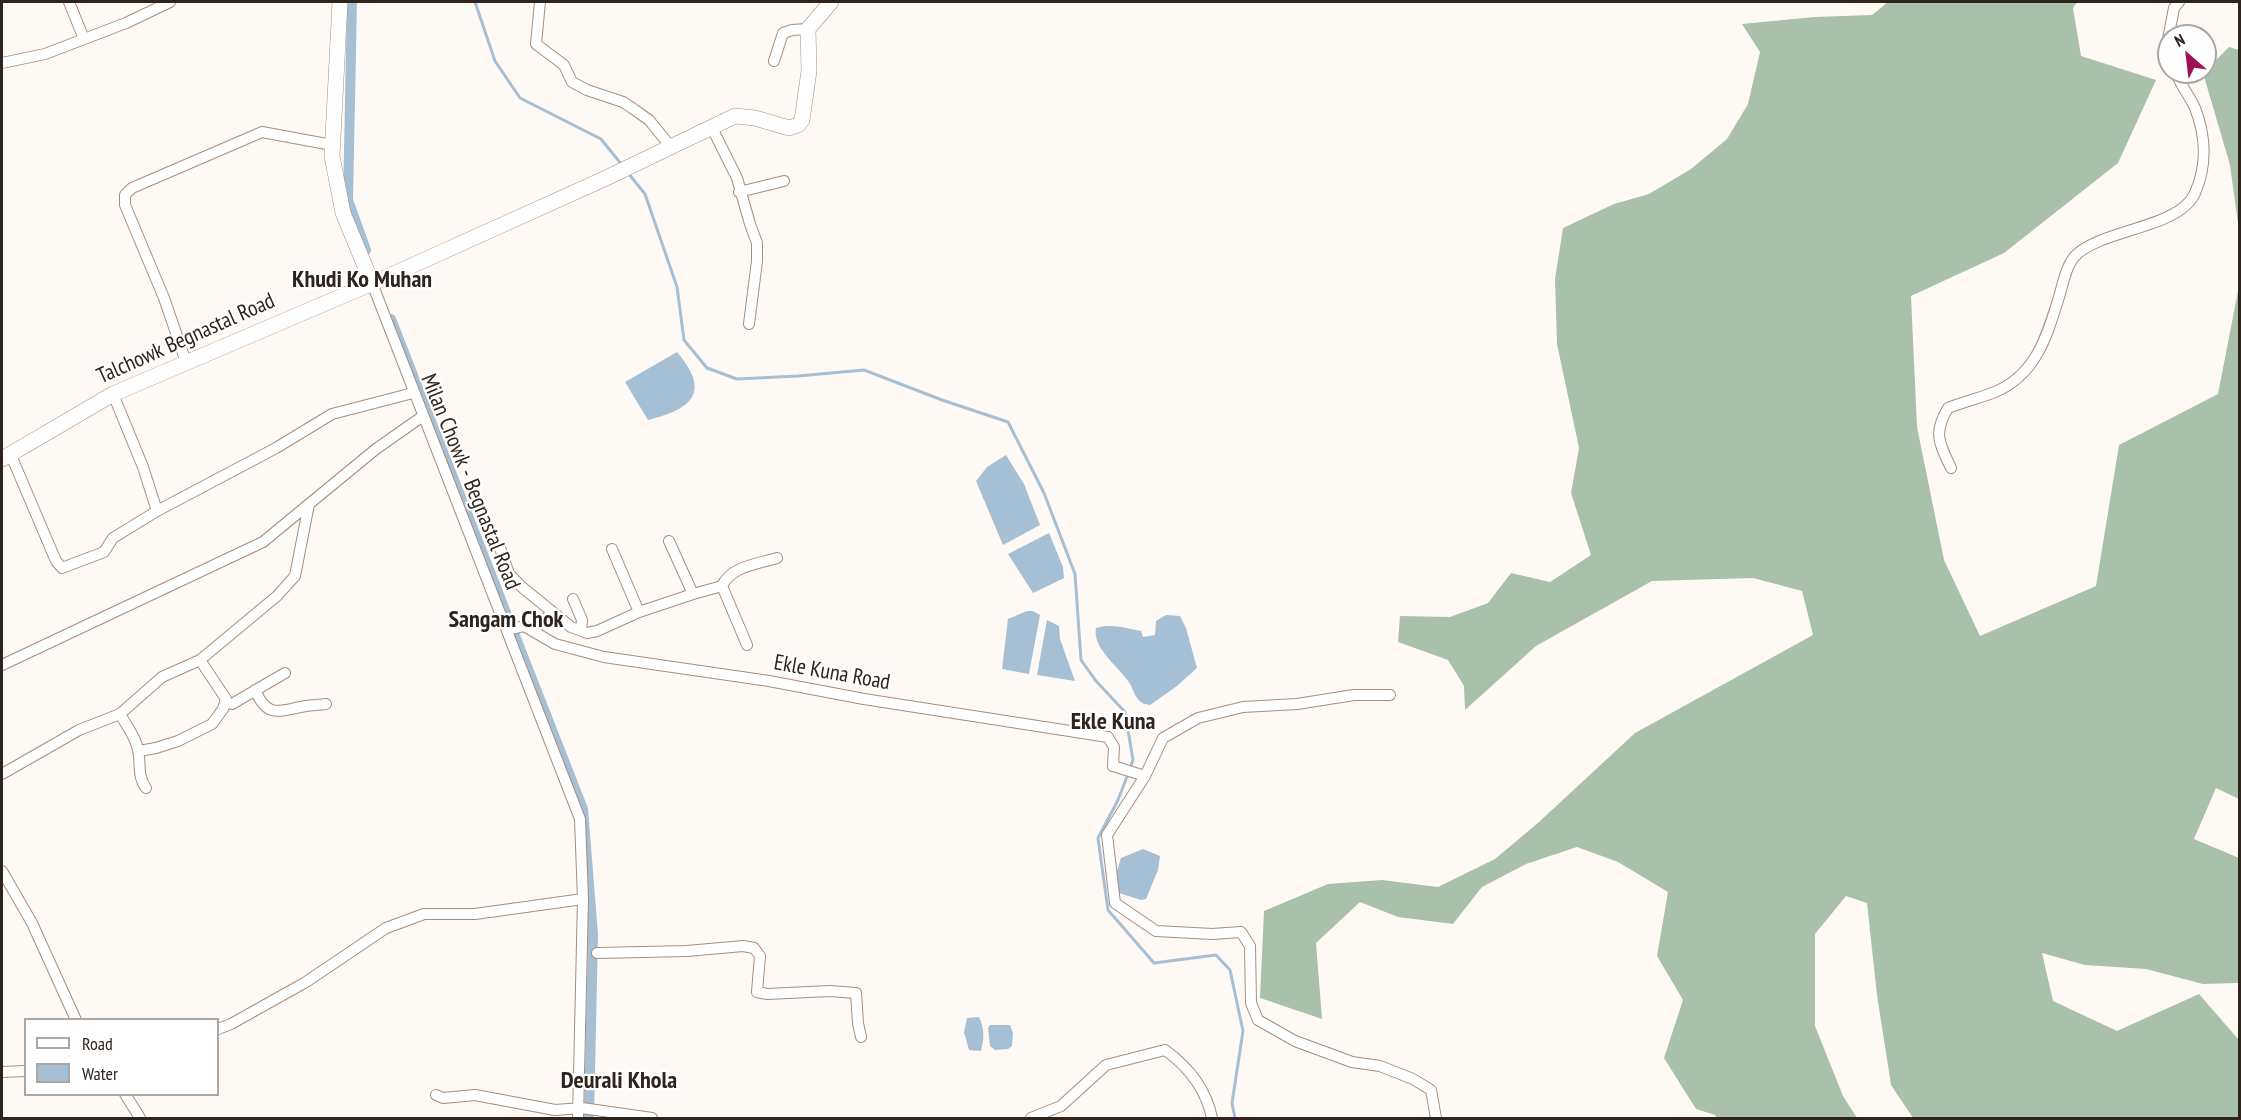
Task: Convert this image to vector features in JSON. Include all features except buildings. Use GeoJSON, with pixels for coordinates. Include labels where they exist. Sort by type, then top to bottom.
{"type":"FeatureCollection","features":[{"type":"Feature","properties":{"kind":"main road"},"geometry":{"type":"LineString","coordinates":[[340,2],[332,156],[344,213],[372,283]]}},
{"type":"Feature","properties":{"kind":"main road"},"geometry":{"type":"LineString","coordinates":[[808,29],[831,2]]}},
{"type":"Feature","properties":{"kind":"main road","name":"Talchowk Begnastal Road"},"geometry":{"type":"LineString","coordinates":[[6,456],[113,394],[372,283],[604,179],[735,116],[755,118],[789,128],[798,125],[802,120],[809,71],[808,29]]}},
{"type":"Feature","properties":{"kind":"street"},"geometry":{"type":"LineString","coordinates":[[69,2],[84,39]]}},
{"type":"Feature","properties":{"kind":"street"},"geometry":{"type":"LineString","coordinates":[[2,63],[45,54],[170,2]]}},
{"type":"Feature","properties":{"kind":"street"},"geometry":{"type":"LineString","coordinates":[[540,2],[536,44],[564,65],[572,82],[587,90],[622,102],[635,110],[649,120],[671,147]]}},
{"type":"Feature","properties":{"kind":"street"},"geometry":{"type":"LineString","coordinates":[[2171,24],[2174,8],[2179,2]]}},
{"type":"Feature","properties":{"kind":"street"},"geometry":{"type":"LineString","coordinates":[[774,61],[783,33],[808,29]]}},
{"type":"Feature","properties":{"kind":"street"},"geometry":{"type":"LineString","coordinates":[[1950,468],[1938,435],[1939,421],[1948,408],[2015,382],[2029,368],[2043,346],[2074,257],[2104,239],[2151,224],[2182,209],[2195,195],[2205,153],[2195,109],[2182,84]]}},
{"type":"Feature","properties":{"kind":"street"},"geometry":{"type":"LineString","coordinates":[[712,128],[737,178],[757,243],[749,324]]}},
{"type":"Feature","properties":{"kind":"street"},"geometry":{"type":"LineString","coordinates":[[186,362],[164,298],[126,205],[125,195],[142,183],[262,132],[332,146]]}},
{"type":"Feature","properties":{"kind":"street"},"geometry":{"type":"LineString","coordinates":[[740,192],[784,181]]}},
{"type":"Feature","properties":{"kind":"street","name":"Milan Chowk - Begnastal Road"},"geometry":{"type":"LineString","coordinates":[[372,283],[580,819],[583,899],[579,1111]]}},
{"type":"Feature","properties":{"kind":"street"},"geometry":{"type":"LineString","coordinates":[[6,456],[56,561],[62,568],[104,552],[113,538],[157,511],[276,448],[332,414],[413,393]]}},
{"type":"Feature","properties":{"kind":"street"},"geometry":{"type":"LineString","coordinates":[[113,394],[143,467],[157,511]]}},
{"type":"Feature","properties":{"kind":"street"},"geometry":{"type":"LineString","coordinates":[[2,665],[263,542],[376,449],[423,416]]}},
{"type":"Feature","properties":{"kind":"street"},"geometry":{"type":"LineString","coordinates":[[2,774],[79,730],[120,714],[162,677],[200,660],[277,596],[295,576],[309,504]]}},
{"type":"Feature","properties":{"kind":"street"},"geometry":{"type":"LineString","coordinates":[[669,541],[693,594]]}},
{"type":"Feature","properties":{"kind":"street"},"geometry":{"type":"LineString","coordinates":[[500,548],[508,574],[552,613],[571,627],[587,633],[597,631],[639,612],[722,586]]}},
{"type":"Feature","properties":{"kind":"street"},"geometry":{"type":"LineString","coordinates":[[612,549],[639,612]]}},
{"type":"Feature","properties":{"kind":"street"},"geometry":{"type":"LineString","coordinates":[[747,645],[722,586],[725,578],[732,573],[777,558]]}},
{"type":"Feature","properties":{"kind":"street"},"geometry":{"type":"LineString","coordinates":[[573,599],[582,620],[580,630]]}},
{"type":"Feature","properties":{"kind":"street"},"geometry":{"type":"LineString","coordinates":[[507,630],[528,629],[552,613]]}},
{"type":"Feature","properties":{"kind":"street","name":"Ekle Kuna Road"},"geometry":{"type":"LineString","coordinates":[[528,629],[555,644],[604,657],[769,681],[1108,737],[1114,747],[1113,766],[1145,776]]}},
{"type":"Feature","properties":{"kind":"street"},"geometry":{"type":"LineString","coordinates":[[139,751],[178,741],[212,724],[223,709],[226,699],[200,660]]}},
{"type":"Feature","properties":{"kind":"street"},"geometry":{"type":"LineString","coordinates":[[225,702],[232,704],[285,673]]}},
{"type":"Feature","properties":{"kind":"street"},"geometry":{"type":"LineString","coordinates":[[255,690],[267,709],[280,712],[326,704]]}},
{"type":"Feature","properties":{"kind":"street"},"geometry":{"type":"LineString","coordinates":[[1390,695],[1354,695],[1297,704],[1243,707],[1198,718],[1163,738],[1145,776],[1107,835],[1115,903],[1156,931],[1212,934],[1241,932],[1250,946],[1251,1004],[1258,1020],[1295,1041],[1352,1062],[1380,1066],[1413,1079],[1431,1090],[1436,1119]]}},
{"type":"Feature","properties":{"kind":"street"},"geometry":{"type":"LineString","coordinates":[[120,714],[139,751],[138,763],[142,783],[147,788]]}},
{"type":"Feature","properties":{"kind":"street"},"geometry":{"type":"LineString","coordinates":[[2,871],[32,923],[75,1018]]}},
{"type":"Feature","properties":{"kind":"street"},"geometry":{"type":"LineString","coordinates":[[219,1029],[306,982],[386,928],[424,914],[475,914],[583,899]]}},
{"type":"Feature","properties":{"kind":"street"},"geometry":{"type":"LineString","coordinates":[[597,953],[687,951],[743,946],[754,948],[760,956],[757,992],[767,994],[830,991],[856,993],[861,1036]]}},
{"type":"Feature","properties":{"kind":"street"},"geometry":{"type":"LineString","coordinates":[[1032,1119],[1061,1106],[1106,1065],[1166,1050],[1183,1062],[1208,1097],[1212,1119]]}},
{"type":"Feature","properties":{"kind":"street"},"geometry":{"type":"LineString","coordinates":[[2,1072],[24,1071]]}},
{"type":"Feature","properties":{"kind":"street"},"geometry":{"type":"LineString","coordinates":[[436,1095],[443,1098],[476,1095],[555,1110],[600,1110],[652,1119]]}},
{"type":"Feature","properties":{"kind":"street"},"geometry":{"type":"LineString","coordinates":[[126,1096],[140,1119]]}},
{"type":"Feature","properties":{"kind":"green space"},"geometry":{"type":"Polygon","coordinates":[[[1888,2],[2077,2],[2073,8],[2081,56],[2156,80],[2118,163],[2004,253],[1911,296],[1917,427],[1944,560],[1980,636],[2096,586],[2119,445],[2218,394],[2239,286],[2239,799],[2216,788],[2194,839],[2239,858],[2239,983],[2203,984],[2146,969],[2085,965],[2042,953],[2053,1001],[2117,1031],[2199,994],[2239,1040],[2239,1118],[1913,1118],[1891,1085],[1877,995],[1867,903],[1846,896],[1815,934],[1815,1026],[1843,1096],[1857,1118],[1717,1118],[1715,1115],[1696,1109],[1664,1058],[1683,1000],[1657,956],[1668,892],[1618,862],[1577,847],[1526,864],[1482,887],[1453,924],[1398,917],[1360,902],[1316,943],[1322,1019],[1260,998],[1264,911],[1328,884],[1382,880],[1438,887],[1495,859],[1539,822],[1635,733],[1813,635],[1802,591],[1753,578],[1652,581],[1536,646],[1465,710],[1464,686],[1448,660],[1398,642],[1400,616],[1450,617],[1488,603],[1511,573],[1550,582],[1591,555],[1571,493],[1579,448],[1557,344],[1555,279],[1563,228],[1614,204],[1649,194],[1691,169],[1727,139],[1748,104],[1760,52],[1742,24],[1814,17],[1872,15],[1888,2]]]}},
{"type":"Feature","properties":{"kind":"green space"},"geometry":{"type":"Polygon","coordinates":[[[2229,47],[2239,50],[2239,231],[2230,165],[2206,84],[2217,84],[2217,59],[2229,47]]]}},
{"type":"Feature","properties":{"kind":"water"},"geometry":{"type":"Polygon","coordinates":[[[677,352],[693,378],[695,388],[692,397],[676,410],[648,420],[625,382],[677,352]]]}},
{"type":"Feature","properties":{"kind":"water"},"geometry":{"type":"Polygon","coordinates":[[[1006,455],[1024,484],[1040,525],[1003,545],[976,481],[987,467],[1006,455]]]}},
{"type":"Feature","properties":{"kind":"water"},"geometry":{"type":"Polygon","coordinates":[[[1049,533],[1063,567],[1064,578],[1033,593],[1008,554],[1049,533]]]}},
{"type":"Feature","properties":{"kind":"water"},"geometry":{"type":"Polygon","coordinates":[[[1027,611],[1040,615],[1029,674],[1002,669],[1008,619],[1027,611]]]}},
{"type":"Feature","properties":{"kind":"water"},"geometry":{"type":"Polygon","coordinates":[[[1166,615],[1180,616],[1186,628],[1197,668],[1150,705],[1139,700],[1128,681],[1102,650],[1098,643],[1096,628],[1118,626],[1141,631],[1143,637],[1155,635],[1156,621],[1166,615]]]}},
{"type":"Feature","properties":{"kind":"water"},"geometry":{"type":"Polygon","coordinates":[[[1047,620],[1059,626],[1060,639],[1075,681],[1037,675],[1047,620]]]}},
{"type":"Feature","properties":{"kind":"water"},"geometry":{"type":"Polygon","coordinates":[[[1143,849],[1160,856],[1158,870],[1146,899],[1141,900],[1119,893],[1116,874],[1121,858],[1143,849]]]}},
{"type":"Feature","properties":{"kind":"water"},"geometry":{"type":"Polygon","coordinates":[[[979,1017],[983,1034],[981,1051],[969,1050],[964,1032],[967,1018],[979,1017]]]}},
{"type":"Feature","properties":{"kind":"water"},"geometry":{"type":"Polygon","coordinates":[[[990,1025],[1010,1025],[1013,1033],[1012,1046],[1008,1049],[995,1050],[990,1046],[988,1028],[990,1025]]]}},
{"type":"Feature","properties":{"kind":"waterway"},"geometry":{"type":"LineString","coordinates":[[352,2],[348,200],[366,250]]}},
{"type":"Feature","properties":{"kind":"waterway"},"geometry":{"type":"LineString","coordinates":[[475,2],[495,61],[520,98],[601,139],[622,165]]}},
{"type":"Feature","properties":{"kind":"waterway"},"geometry":{"type":"LineString","coordinates":[[628,173],[645,194],[677,287],[684,340],[707,368],[737,379],[864,370],[1008,422],[1044,493],[1075,574],[1081,660],[1096,681],[1125,712],[1133,760],[1130,768]]}},
{"type":"Feature","properties":{"kind":"waterway"},"geometry":{"type":"LineString","coordinates":[[391,319],[583,809],[593,935],[589,1118]]}},
{"type":"Feature","properties":{"kind":"waterway"},"geometry":{"type":"LineString","coordinates":[[1128,774],[1118,800],[1098,838],[1108,910],[1154,963],[1216,955],[1230,970],[1243,1031],[1232,1103],[1235,1118]]}},
{"type":"Feature","properties":{"kind":"district","name":"Khudi Ko Muhan"},"geometry":{"type":"Point","coordinates":[362,280]}},
{"type":"Feature","properties":{"kind":"district","name":"Sangam Chok"},"geometry":{"type":"Point","coordinates":[506,620]}},
{"type":"Feature","properties":{"kind":"district","name":"Ekle Kuna"},"geometry":{"type":"Point","coordinates":[1113,722]}},
{"type":"Feature","properties":{"kind":"district","name":"Deurali Khola"},"geometry":{"type":"Point","coordinates":[619,1081]}}]}
